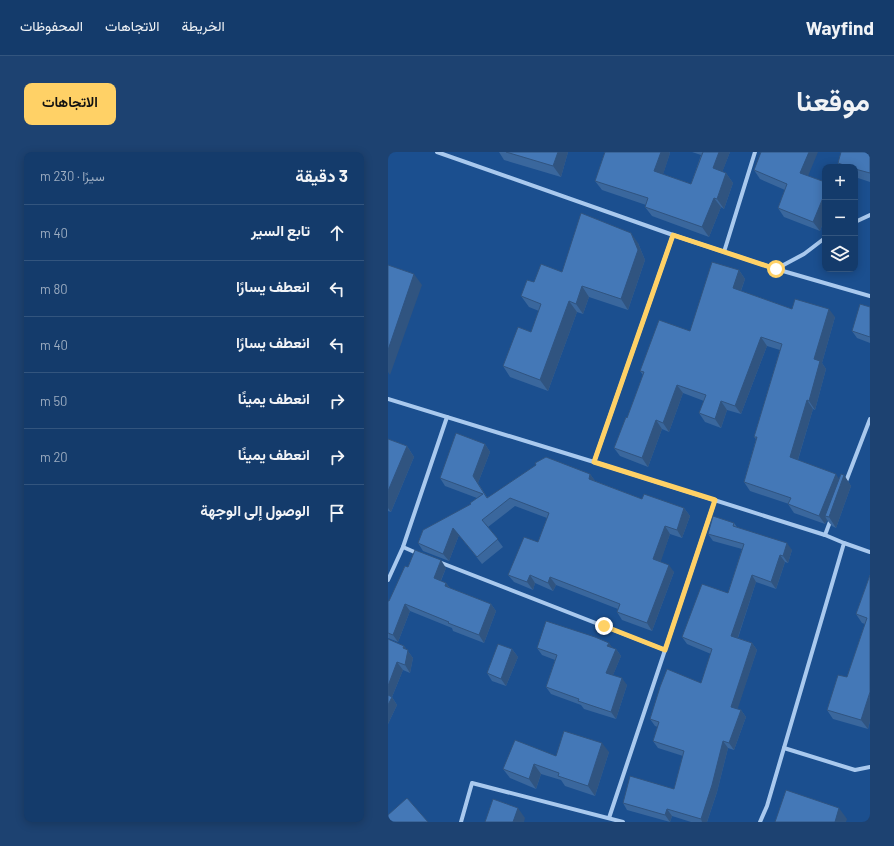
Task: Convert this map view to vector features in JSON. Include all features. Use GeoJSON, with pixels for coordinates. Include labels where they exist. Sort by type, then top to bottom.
{"type":"FeatureCollection","features":[{"type":"Feature","properties":{"kind":"street"},"geometry":{"type":"LineString","coordinates":[[437,152],[724,252],[776,269],[870,296]]}},
{"type":"Feature","properties":{"kind":"street"},"geometry":{"type":"LineString","coordinates":[[724,252],[755,152]]}},
{"type":"Feature","properties":{"kind":"street"},"geometry":{"type":"LineString","coordinates":[[858,221],[870,215]]}},
{"type":"Feature","properties":{"kind":"street"},"geometry":{"type":"LineString","coordinates":[[594,462],[673,235]]}},
{"type":"Feature","properties":{"kind":"street"},"geometry":{"type":"LineString","coordinates":[[776,269],[804,254],[822,240]]}},
{"type":"Feature","properties":{"kind":"street"},"geometry":{"type":"LineString","coordinates":[[388,399],[715,500],[825,535],[870,552]]}},
{"type":"Feature","properties":{"kind":"street"},"geometry":{"type":"LineString","coordinates":[[388,580],[403,547],[448,417]]}},
{"type":"Feature","properties":{"kind":"street"},"geometry":{"type":"LineString","coordinates":[[842,491],[870,419]]}},
{"type":"Feature","properties":{"kind":"street"},"geometry":{"type":"LineString","coordinates":[[609,818],[715,500]]}},
{"type":"Feature","properties":{"kind":"street"},"geometry":{"type":"LineString","coordinates":[[825,535],[834,513]]}},
{"type":"Feature","properties":{"kind":"street"},"geometry":{"type":"LineString","coordinates":[[760,822],[767,806],[844,543]]}},
{"type":"Feature","properties":{"kind":"street"},"geometry":{"type":"LineString","coordinates":[[403,547],[425,556]]}},
{"type":"Feature","properties":{"kind":"street"},"geometry":{"type":"LineString","coordinates":[[433,559],[665,650]]}},
{"type":"Feature","properties":{"kind":"street"},"geometry":{"type":"LineString","coordinates":[[784,748],[855,770],[870,767]]}},
{"type":"Feature","properties":{"kind":"street"},"geometry":{"type":"LineString","coordinates":[[461,822],[472,783],[623,822]]}},
{"type":"Feature","properties":{"kind":"building"},"geometry":{"type":"Polygon","coordinates":[[[506,152],[558,152],[553,166],[506,152]]]}},
{"type":"Feature","properties":{"kind":"building"},"geometry":{"type":"Polygon","coordinates":[[[605,152],[661,152],[654,171],[691,184],[703,152],[719,152],[713,168],[726,173],[717,199],[714,198],[702,227],[645,207],[648,198],[595,181],[605,152]]]}},
{"type":"Feature","properties":{"kind":"building"},"geometry":{"type":"Polygon","coordinates":[[[761,152],[809,152],[800,173],[822,181],[822,200],[813,222],[778,208],[787,184],[754,170],[761,152]]]}},
{"type":"Feature","properties":{"kind":"building"},"geometry":{"type":"Polygon","coordinates":[[[841,152],[870,152],[870,173],[858,170],[858,164],[838,163],[841,152]]]}},
{"type":"Feature","properties":{"kind":"building"},"geometry":{"type":"Polygon","coordinates":[[[581,213],[631,233],[638,250],[621,299],[582,286],[576,304],[569,301],[540,380],[503,366],[518,327],[531,332],[541,304],[521,296],[527,280],[534,282],[541,264],[562,272],[581,213]]]}},
{"type":"Feature","properties":{"kind":"building"},"geometry":{"type":"Polygon","coordinates":[[[712,262],[739,270],[733,288],[792,309],[795,299],[829,309],[814,359],[820,361],[809,401],[807,400],[790,457],[836,474],[819,516],[788,504],[791,498],[744,482],[757,437],[754,437],[782,344],[761,337],[735,406],[721,401],[715,419],[699,413],[706,395],[677,385],[663,423],[656,420],[642,458],[614,448],[644,372],[640,371],[659,320],[690,331],[712,262]]]}},
{"type":"Feature","properties":{"kind":"building"},"geometry":{"type":"Polygon","coordinates":[[[388,265],[414,274],[388,350],[388,265]]]}},
{"type":"Feature","properties":{"kind":"building"},"geometry":{"type":"Polygon","coordinates":[[[860,304],[870,307],[870,337],[852,331],[860,304]]]}},
{"type":"Feature","properties":{"kind":"building"},"geometry":{"type":"Polygon","coordinates":[[[456,433],[485,444],[473,476],[487,498],[536,465],[535,463],[546,457],[590,474],[589,479],[642,499],[644,494],[684,508],[677,530],[665,526],[653,559],[669,565],[647,623],[617,612],[620,604],[550,577],[548,583],[530,575],[527,582],[508,575],[524,537],[538,542],[549,513],[510,498],[482,520],[498,539],[477,557],[453,528],[443,554],[418,543],[423,530],[471,504],[470,503],[483,494],[440,478],[456,433]]]}},
{"type":"Feature","properties":{"kind":"building"},"geometry":{"type":"Polygon","coordinates":[[[388,439],[407,446],[388,491],[388,439]]]}},
{"type":"Feature","properties":{"kind":"building"},"geometry":{"type":"Polygon","coordinates":[[[841,474],[844,475],[829,517],[825,516],[841,474]]]}},
{"type":"Feature","properties":{"kind":"building"},"geometry":{"type":"Polygon","coordinates":[[[713,516],[734,523],[733,526],[787,543],[783,556],[780,555],[771,582],[752,575],[731,636],[752,643],[731,707],[741,710],[729,743],[723,741],[712,785],[701,819],[667,809],[665,815],[623,803],[630,776],[674,789],[684,751],[653,741],[659,722],[650,719],[667,669],[701,683],[712,649],[682,637],[702,584],[728,593],[744,544],[708,534],[713,516]]]}},
{"type":"Feature","properties":{"kind":"building"},"geometry":{"type":"Polygon","coordinates":[[[415,550],[441,560],[434,578],[446,583],[445,586],[491,604],[479,635],[405,604],[393,635],[388,633],[388,601],[405,566],[408,567],[415,550]]]}},
{"type":"Feature","properties":{"kind":"building"},"geometry":{"type":"Polygon","coordinates":[[[870,575],[870,692],[861,720],[827,710],[838,675],[847,677],[867,618],[856,614],[870,575]]]}},
{"type":"Feature","properties":{"kind":"building"},"geometry":{"type":"Polygon","coordinates":[[[546,621],[595,637],[609,643],[607,646],[616,649],[606,673],[622,678],[611,712],[578,701],[579,699],[546,687],[557,655],[537,648],[546,621]]]}},
{"type":"Feature","properties":{"kind":"building"},"geometry":{"type":"Polygon","coordinates":[[[388,639],[404,646],[403,648],[408,650],[405,665],[397,662],[388,686],[388,639]]]}},
{"type":"Feature","properties":{"kind":"building"},"geometry":{"type":"Polygon","coordinates":[[[498,644],[512,649],[501,679],[487,673],[498,644]]]}},
{"type":"Feature","properties":{"kind":"building"},"geometry":{"type":"Polygon","coordinates":[[[388,695],[392,697],[388,705],[388,695]]]}},
{"type":"Feature","properties":{"kind":"building"},"geometry":{"type":"Polygon","coordinates":[[[564,731],[602,743],[588,786],[558,776],[559,773],[534,764],[529,779],[503,769],[515,740],[556,756],[564,731]]]}},
{"type":"Feature","properties":{"kind":"building"},"geometry":{"type":"Polygon","coordinates":[[[786,790],[839,808],[835,822],[775,822],[786,790]]]}},
{"type":"Feature","properties":{"kind":"building"},"geometry":{"type":"Polygon","coordinates":[[[407,798],[428,822],[388,822],[388,815],[407,798]]]}},
{"type":"Feature","properties":{"kind":"building"},"geometry":{"type":"Polygon","coordinates":[[[493,799],[518,808],[513,822],[485,822],[493,799]]]}},
{"type":"Feature","properties":{"kind":"route"},"geometry":{"type":"LineString","coordinates":[[604,626],[665,650],[715,500],[594,462],[673,235],[776,269]]}}]}
